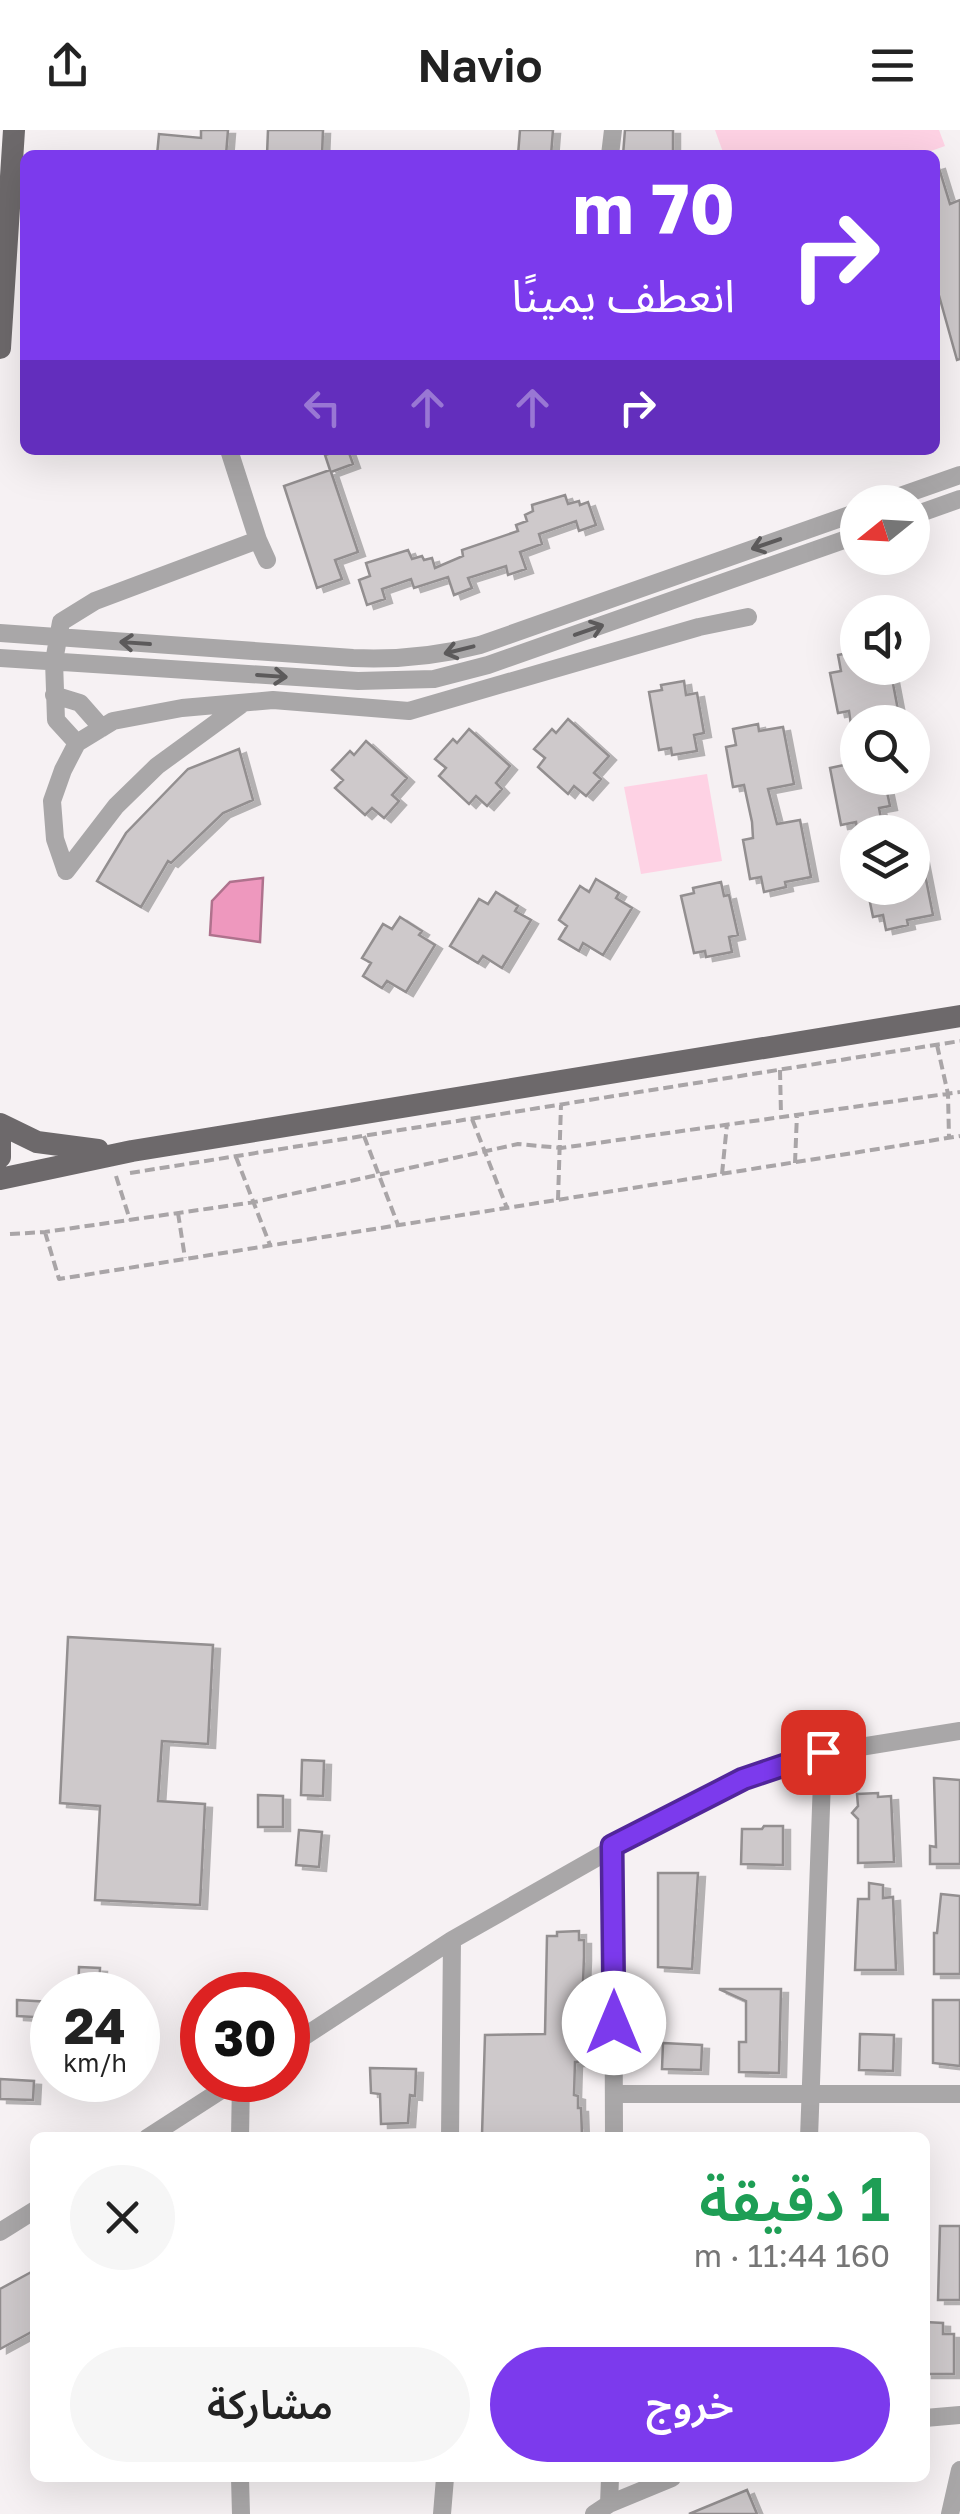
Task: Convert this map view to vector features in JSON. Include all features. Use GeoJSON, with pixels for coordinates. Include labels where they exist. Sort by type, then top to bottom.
{"type":"FeatureCollection","features":[{"type":"Feature","properties":{"kind":"main road"},"geometry":{"type":"LineString","coordinates":[[0,348],[14,130]]}},
{"type":"Feature","properties":{"kind":"main road"},"geometry":{"type":"LineString","coordinates":[[0,1179],[132,1150],[960,1016]]}},
{"type":"Feature","properties":{"kind":"main road"},"geometry":{"type":"LineString","coordinates":[[0,1124],[37,1142],[80,1149],[132,1150]]}},
{"type":"Feature","properties":{"kind":"main road"},"geometry":{"type":"LineString","coordinates":[[0,1136],[0,1157]]}},
{"type":"Feature","properties":{"kind":"street"},"geometry":{"type":"LineString","coordinates":[[232,455],[267,560]]}},
{"type":"Feature","properties":{"kind":"street"},"geometry":{"type":"LineString","coordinates":[[930,486],[960,476]]}},
{"type":"Feature","properties":{"kind":"street"},"geometry":{"type":"LineString","coordinates":[[930,510],[960,499]]}},
{"type":"Feature","properties":{"kind":"street"},"geometry":{"type":"LineString","coordinates":[[0,633],[353,658],[447,654],[840,518]]}},
{"type":"Feature","properties":{"kind":"street"},"geometry":{"type":"LineString","coordinates":[[77,744],[56,720],[54,662],[61,622],[95,601],[258,540]]}},
{"type":"Feature","properties":{"kind":"street"},"geometry":{"type":"LineString","coordinates":[[0,658],[358,681],[434,680],[488,666],[840,541]]}},
{"type":"Feature","properties":{"kind":"street"},"geometry":{"type":"LineString","coordinates":[[245,702],[157,766],[116,806],[66,872],[56,838],[52,802],[77,744],[113,721],[182,708],[245,702],[273,700],[409,712],[699,627],[748,618]]}},
{"type":"Feature","properties":{"kind":"street"},"geometry":{"type":"LineString","coordinates":[[54,695],[80,703],[102,728]]}},
{"type":"Feature","properties":{"kind":"street"},"geometry":{"type":"LineString","coordinates":[[310,2033],[452,1940],[612,1846],[743,1779],[823,1752],[960,1731]]}},
{"type":"Feature","properties":{"kind":"street"},"geometry":{"type":"LineString","coordinates":[[809,2132],[823,1752]]}},
{"type":"Feature","properties":{"kind":"street"},"geometry":{"type":"LineString","coordinates":[[612,1846],[614,2132]]}},
{"type":"Feature","properties":{"kind":"street"},"geometry":{"type":"LineString","coordinates":[[450,2132],[452,1940]]}},
{"type":"Feature","properties":{"kind":"street"},"geometry":{"type":"LineString","coordinates":[[615,2094],[960,2094]]}},
{"type":"Feature","properties":{"kind":"street"},"geometry":{"type":"LineString","coordinates":[[157,2132],[204,2102]]}},
{"type":"Feature","properties":{"kind":"street"},"geometry":{"type":"LineString","coordinates":[[239,2102],[240,2132]]}},
{"type":"Feature","properties":{"kind":"street"},"geometry":{"type":"LineString","coordinates":[[0,2232],[30,2213]]}},
{"type":"Feature","properties":{"kind":"street"},"geometry":{"type":"LineString","coordinates":[[930,2418],[960,2415]]}},
{"type":"Feature","properties":{"kind":"street"},"geometry":{"type":"LineString","coordinates":[[950,2514],[960,2470]]}},
{"type":"Feature","properties":{"kind":"street"},"geometry":{"type":"LineString","coordinates":[[240,2482],[240,2514]]}},
{"type":"Feature","properties":{"kind":"street"},"geometry":{"type":"LineString","coordinates":[[442,2514],[445,2482]]}},
{"type":"Feature","properties":{"kind":"street"},"geometry":{"type":"LineString","coordinates":[[602,2509],[609,2482]]}},
{"type":"Feature","properties":{"kind":"street"},"geometry":{"type":"LineString","coordinates":[[602,2509],[663,2482]]}},
{"type":"Feature","properties":{"kind":"path"},"geometry":{"type":"LineString","coordinates":[[130,1220],[116,1176],[960,1041]]}},
{"type":"Feature","properties":{"kind":"path"},"geometry":{"type":"LineString","coordinates":[[937,1044],[948,1094],[949,1138]]}},
{"type":"Feature","properties":{"kind":"path"},"geometry":{"type":"LineString","coordinates":[[780,1070],[781,1116]]}},
{"type":"Feature","properties":{"kind":"path"},"geometry":{"type":"LineString","coordinates":[[10,1234],[255,1202],[518,1144],[560,1148],[960,1092]]}},
{"type":"Feature","properties":{"kind":"path"},"geometry":{"type":"LineString","coordinates":[[558,1200],[561,1104]]}},
{"type":"Feature","properties":{"kind":"path"},"geometry":{"type":"LineString","coordinates":[[796,1162],[797,1114]]}},
{"type":"Feature","properties":{"kind":"path"},"geometry":{"type":"LineString","coordinates":[[472,1119],[507,1208]]}},
{"type":"Feature","properties":{"kind":"path"},"geometry":{"type":"LineString","coordinates":[[722,1174],[726,1124]]}},
{"type":"Feature","properties":{"kind":"path"},"geometry":{"type":"LineString","coordinates":[[364,1136],[398,1225]]}},
{"type":"Feature","properties":{"kind":"path"},"geometry":{"type":"LineString","coordinates":[[45,1232],[59,1279],[960,1136]]}},
{"type":"Feature","properties":{"kind":"path"},"geometry":{"type":"LineString","coordinates":[[236,1156],[270,1246]]}},
{"type":"Feature","properties":{"kind":"path"},"geometry":{"type":"LineString","coordinates":[[178,1213],[186,1259]]}},
{"type":"Feature","properties":{"kind":"shaded area"},"geometry":{"type":"Polygon","coordinates":[[[715,130],[939,130],[945,146],[934,150],[722,150],[715,130]]]}},
{"type":"Feature","properties":{"kind":"shaded area"},"geometry":{"type":"Polygon","coordinates":[[[707,774],[722,861],[641,874],[624,787],[707,774]]]}},
{"type":"Feature","properties":{"kind":"shaded area"},"geometry":{"type":"Polygon","coordinates":[[[263,878],[260,942],[210,935],[212,901],[230,882],[263,878]]]}},
{"type":"Feature","properties":{"kind":"building"},"geometry":{"type":"Polygon","coordinates":[[[201,130],[228,130],[226,150],[157,150],[159,134],[201,138],[201,130]]]}},
{"type":"Feature","properties":{"kind":"building"},"geometry":{"type":"Polygon","coordinates":[[[268,130],[323,130],[322,150],[267,150],[268,130]]]}},
{"type":"Feature","properties":{"kind":"building"},"geometry":{"type":"Polygon","coordinates":[[[520,130],[553,130],[551,150],[518,150],[520,130]]]}},
{"type":"Feature","properties":{"kind":"building"},"geometry":{"type":"Polygon","coordinates":[[[625,130],[673,130],[673,150],[623,150],[625,130]]]}},
{"type":"Feature","properties":{"kind":"building"},"geometry":{"type":"Polygon","coordinates":[[[940,172],[950,204],[960,200],[957,360],[940,299],[940,172]]]}},
{"type":"Feature","properties":{"kind":"building"},"geometry":{"type":"Polygon","coordinates":[[[325,455],[350,455],[353,464],[331,472],[358,552],[335,560],[342,579],[317,588],[284,486],[330,470],[325,455]]]}},
{"type":"Feature","properties":{"kind":"building"},"geometry":{"type":"Polygon","coordinates":[[[565,495],[568,504],[588,502],[596,525],[579,531],[576,521],[539,534],[542,544],[520,552],[526,569],[508,575],[506,566],[468,578],[472,588],[454,595],[448,577],[414,588],[411,579],[382,589],[385,599],[367,605],[359,580],[370,576],[366,563],[408,550],[412,559],[432,558],[435,568],[463,556],[462,550],[518,531],[516,525],[527,521],[525,515],[533,511],[532,505],[565,495]]]}},
{"type":"Feature","properties":{"kind":"building"},"geometry":{"type":"Polygon","coordinates":[[[840,671],[840,685],[893,685],[897,705],[840,705],[838,713],[830,673],[840,671]]]}},
{"type":"Feature","properties":{"kind":"building"},"geometry":{"type":"Polygon","coordinates":[[[684,681],[686,695],[697,693],[704,733],[694,735],[697,751],[672,755],[671,748],[659,750],[649,692],[662,690],[661,685],[684,681]]]}},
{"type":"Feature","properties":{"kind":"building"},"geometry":{"type":"Polygon","coordinates":[[[568,719],[609,756],[594,773],[601,779],[586,796],[574,786],[568,794],[538,767],[545,758],[534,749],[552,729],[556,733],[568,719]]]}},
{"type":"Feature","properties":{"kind":"building"},"geometry":{"type":"Polygon","coordinates":[[[758,724],[759,731],[783,727],[794,784],[768,789],[777,824],[800,820],[811,877],[785,882],[786,887],[764,892],[761,877],[750,879],[743,840],[753,838],[752,822],[744,785],[733,787],[726,747],[736,745],[733,729],[758,724]]]}},
{"type":"Feature","properties":{"kind":"building"},"geometry":{"type":"Polygon","coordinates":[[[469,729],[510,766],[496,783],[502,789],[487,806],[476,796],[469,804],[439,776],[446,768],[435,759],[453,739],[457,743],[469,729]]]}},
{"type":"Feature","properties":{"kind":"building"},"geometry":{"type":"Polygon","coordinates":[[[366,741],[407,778],[392,795],[399,801],[384,818],[372,808],[365,815],[335,788],[343,780],[332,770],[366,741]]]}},
{"type":"Feature","properties":{"kind":"building"},"geometry":{"type":"Polygon","coordinates":[[[239,749],[253,800],[223,813],[171,863],[168,861],[141,907],[97,881],[126,833],[188,769],[239,749]]]}},
{"type":"Feature","properties":{"kind":"building"},"geometry":{"type":"Polygon","coordinates":[[[840,766],[840,795],[888,795],[890,806],[879,808],[880,815],[840,815],[840,820],[830,768],[840,766]]]}},
{"type":"Feature","properties":{"kind":"building"},"geometry":{"type":"Polygon","coordinates":[[[596,879],[619,893],[616,898],[632,908],[603,955],[583,943],[579,951],[559,939],[567,926],[559,920],[580,886],[589,892],[596,879]]]}},
{"type":"Feature","properties":{"kind":"building"},"geometry":{"type":"Polygon","coordinates":[[[721,882],[724,896],[729,895],[738,935],[729,937],[732,952],[706,957],[705,951],[694,953],[681,896],[694,893],[693,888],[721,882]]]}},
{"type":"Feature","properties":{"kind":"building"},"geometry":{"type":"Polygon","coordinates":[[[496,892],[531,920],[502,968],[483,956],[478,963],[450,946],[479,899],[488,904],[496,892]]]}},
{"type":"Feature","properties":{"kind":"building"},"geometry":{"type":"Polygon","coordinates":[[[930,900],[933,915],[907,920],[908,925],[886,930],[883,915],[873,917],[871,905],[930,905],[930,900]]]}},
{"type":"Feature","properties":{"kind":"building"},"geometry":{"type":"Polygon","coordinates":[[[400,917],[435,945],[406,992],[387,981],[382,988],[363,976],[371,963],[362,958],[383,924],[392,929],[400,917]]]}},
{"type":"Feature","properties":{"kind":"building"},"geometry":{"type":"Polygon","coordinates":[[[68,1637],[213,1645],[208,1744],[162,1741],[158,1801],[205,1804],[200,1905],[95,1900],[100,1806],[60,1803],[68,1637]]]}},
{"type":"Feature","properties":{"kind":"building"},"geometry":{"type":"Polygon","coordinates":[[[302,1760],[324,1761],[323,1796],[301,1795],[302,1760]]]}},
{"type":"Feature","properties":{"kind":"building"},"geometry":{"type":"Polygon","coordinates":[[[934,1778],[960,1780],[960,1864],[930,1864],[930,1846],[936,1847],[934,1778]]]}},
{"type":"Feature","properties":{"kind":"building"},"geometry":{"type":"Polygon","coordinates":[[[878,1793],[878,1797],[891,1796],[894,1862],[858,1863],[858,1819],[852,1813],[858,1806],[857,1794],[878,1793]]]}},
{"type":"Feature","properties":{"kind":"building"},"geometry":{"type":"Polygon","coordinates":[[[258,1795],[283,1796],[283,1827],[258,1827],[258,1795]]]}},
{"type":"Feature","properties":{"kind":"building"},"geometry":{"type":"Polygon","coordinates":[[[783,1826],[783,1865],[741,1864],[742,1829],[783,1826]]]}},
{"type":"Feature","properties":{"kind":"building"},"geometry":{"type":"Polygon","coordinates":[[[299,1830],[322,1832],[319,1867],[296,1865],[299,1830]]]}},
{"type":"Feature","properties":{"kind":"building"},"geometry":{"type":"Polygon","coordinates":[[[658,1873],[698,1873],[692,1969],[658,1967],[658,1873]]]}},
{"type":"Feature","properties":{"kind":"building"},"geometry":{"type":"Polygon","coordinates":[[[869,1883],[883,1885],[883,1898],[893,1897],[896,1970],[855,1970],[858,1899],[869,1899],[869,1883]]]}},
{"type":"Feature","properties":{"kind":"building"},"geometry":{"type":"Polygon","coordinates":[[[941,1894],[960,1896],[960,1974],[934,1974],[934,1933],[941,1894]]]}},
{"type":"Feature","properties":{"kind":"building"},"geometry":{"type":"Polygon","coordinates":[[[579,1931],[579,1940],[584,1940],[581,2034],[574,2095],[578,2096],[581,2108],[582,2132],[482,2132],[485,2035],[545,2034],[547,1936],[557,1936],[557,1932],[579,1931]]]}},
{"type":"Feature","properties":{"kind":"building"},"geometry":{"type":"Polygon","coordinates":[[[79,1967],[100,1968],[100,1972],[79,1972],[79,1967]]]}},
{"type":"Feature","properties":{"kind":"building"},"geometry":{"type":"Polygon","coordinates":[[[719,1989],[781,1989],[779,2073],[739,2072],[739,2042],[746,2042],[746,2001],[719,1989]]]}},
{"type":"Feature","properties":{"kind":"building"},"geometry":{"type":"Polygon","coordinates":[[[17,2000],[30,2001],[30,2017],[17,2016],[17,2000]]]}},
{"type":"Feature","properties":{"kind":"building"},"geometry":{"type":"Polygon","coordinates":[[[933,2000],[960,2000],[960,2066],[933,2063],[933,2000]]]}},
{"type":"Feature","properties":{"kind":"building"},"geometry":{"type":"Polygon","coordinates":[[[860,2034],[894,2035],[893,2071],[859,2070],[860,2034]]]}},
{"type":"Feature","properties":{"kind":"building"},"geometry":{"type":"Polygon","coordinates":[[[663,2043],[702,2045],[701,2070],[662,2069],[663,2043]]]}},
{"type":"Feature","properties":{"kind":"building"},"geometry":{"type":"Polygon","coordinates":[[[370,2068],[416,2069],[408,2123],[381,2124],[380,2094],[371,2093],[370,2068]]]}},
{"type":"Feature","properties":{"kind":"building"},"geometry":{"type":"Polygon","coordinates":[[[0,2079],[30,2081],[30,2100],[0,2099],[0,2079]]]}},
{"type":"Feature","properties":{"kind":"building"},"geometry":{"type":"Polygon","coordinates":[[[940,2226],[960,2226],[960,2300],[938,2300],[940,2226]]]}},
{"type":"Feature","properties":{"kind":"building"},"geometry":{"type":"Polygon","coordinates":[[[30,2273],[30,2333],[0,2349],[0,2289],[30,2273]]]}},
{"type":"Feature","properties":{"kind":"building"},"geometry":{"type":"Polygon","coordinates":[[[930,2322],[943,2323],[943,2334],[954,2334],[954,2374],[930,2374],[930,2322]]]}},
{"type":"Feature","properties":{"kind":"building"},"geometry":{"type":"Polygon","coordinates":[[[747,2490],[757,2514],[689,2514],[747,2490]]]}},
{"type":"Feature","properties":{"kind":"route"},"geometry":{"type":"LineString","coordinates":[[614,2023],[612,1846],[743,1779],[823,1752]]}}]}
